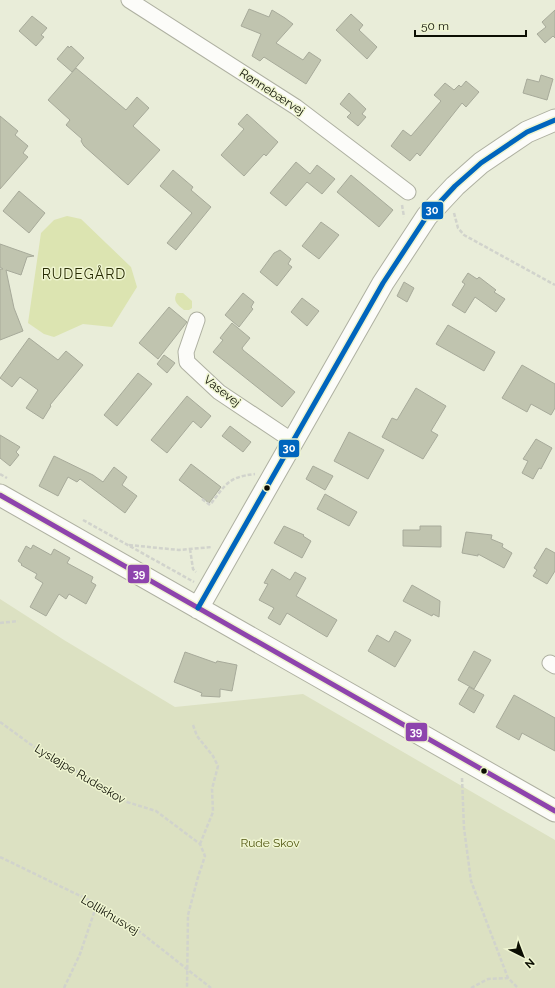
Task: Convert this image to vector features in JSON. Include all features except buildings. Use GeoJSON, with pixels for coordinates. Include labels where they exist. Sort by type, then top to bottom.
{"type":"FeatureCollection","features":[{"type":"Feature","properties":{"kind":"main road"},"geometry":{"type":"LineString","coordinates":[[198,608],[294,442],[383,283],[427,216],[455,186],[481,163],[527,132],[555,120]]}},
{"type":"Feature","properties":{"kind":"main road"},"geometry":{"type":"LineString","coordinates":[[0,495],[461,758],[553,806]]}},
{"type":"Feature","properties":{"kind":"street","name":"Rønnebærvej"},"geometry":{"type":"LineString","coordinates":[[129,0],[296,107],[408,192]]}},
{"type":"Feature","properties":{"kind":"street","name":"Vasevej"},"geometry":{"type":"LineString","coordinates":[[197,320],[186,352],[187,362],[219,392],[294,442]]}},
{"type":"Feature","properties":{"kind":"path"},"geometry":{"type":"LineString","coordinates":[[454,210],[458,228],[464,235],[555,285]]}},
{"type":"Feature","properties":{"kind":"path"},"geometry":{"type":"LineString","coordinates":[[202,499],[210,505],[228,482],[239,476],[277,471]]}},
{"type":"Feature","properties":{"kind":"path"},"geometry":{"type":"LineString","coordinates":[[128,545],[179,550],[234,546]]}},
{"type":"Feature","properties":{"kind":"path"},"geometry":{"type":"LineString","coordinates":[[190,549],[193,569],[196,572]]}},
{"type":"Feature","properties":{"kind":"path"},"geometry":{"type":"LineString","coordinates":[[0,623],[18,620]]}},
{"type":"Feature","properties":{"kind":"path","name":"Lysløjpe Rudeskov"},"geometry":{"type":"LineString","coordinates":[[0,722],[44,754],[103,786],[127,802],[156,811],[200,844]]}},
{"type":"Feature","properties":{"kind":"path"},"geometry":{"type":"LineString","coordinates":[[187,988],[188,915],[205,856],[200,844],[213,812],[212,789],[218,766],[214,756],[198,736],[193,725]]}},
{"type":"Feature","properties":{"kind":"path"},"geometry":{"type":"LineString","coordinates":[[461,758],[464,828],[471,881],[508,978],[518,988]]}},
{"type":"Feature","properties":{"kind":"path","name":"Lollikhusvej"},"geometry":{"type":"LineString","coordinates":[[0,857],[97,904],[136,928],[210,988]]}},
{"type":"Feature","properties":{"kind":"path"},"geometry":{"type":"LineString","coordinates":[[64,988],[80,954],[97,904]]}},
{"type":"Feature","properties":{"kind":"path"},"geometry":{"type":"LineString","coordinates":[[471,988],[488,979],[508,978]]}},
{"type":"Feature","properties":{"kind":"green space","name":"Rude Skov"},"geometry":{"type":"Polygon","coordinates":[[[0,599],[64,640],[175,707],[303,694],[555,840],[555,988],[0,988],[0,599]]]}},
{"type":"Feature","properties":{"kind":"shaded area"},"geometry":{"type":"Polygon","coordinates":[[[67,216],[81,219],[131,267],[137,287],[112,327],[83,324],[54,337],[44,334],[28,323],[41,233],[54,220],[67,216]]]}},
{"type":"Feature","properties":{"kind":"shaded area"},"geometry":{"type":"Polygon","coordinates":[[[177,293],[183,293],[192,301],[192,308],[189,310],[184,310],[178,305],[175,301],[177,293]]]}},
{"type":"Feature","properties":{"kind":"transit line","name":"30"},"geometry":{"type":"LineString","coordinates":[[198,608],[383,283],[427,216],[455,186],[481,163],[527,132],[555,120]]}},
{"type":"Feature","properties":{"kind":"transit line","name":"39"},"geometry":{"type":"LineString","coordinates":[[0,495],[555,811]]}},
{"type":"Feature","properties":{"kind":"district","name":"RUDEGÅRD"},"geometry":{"type":"Point","coordinates":[84,274]}}]}
